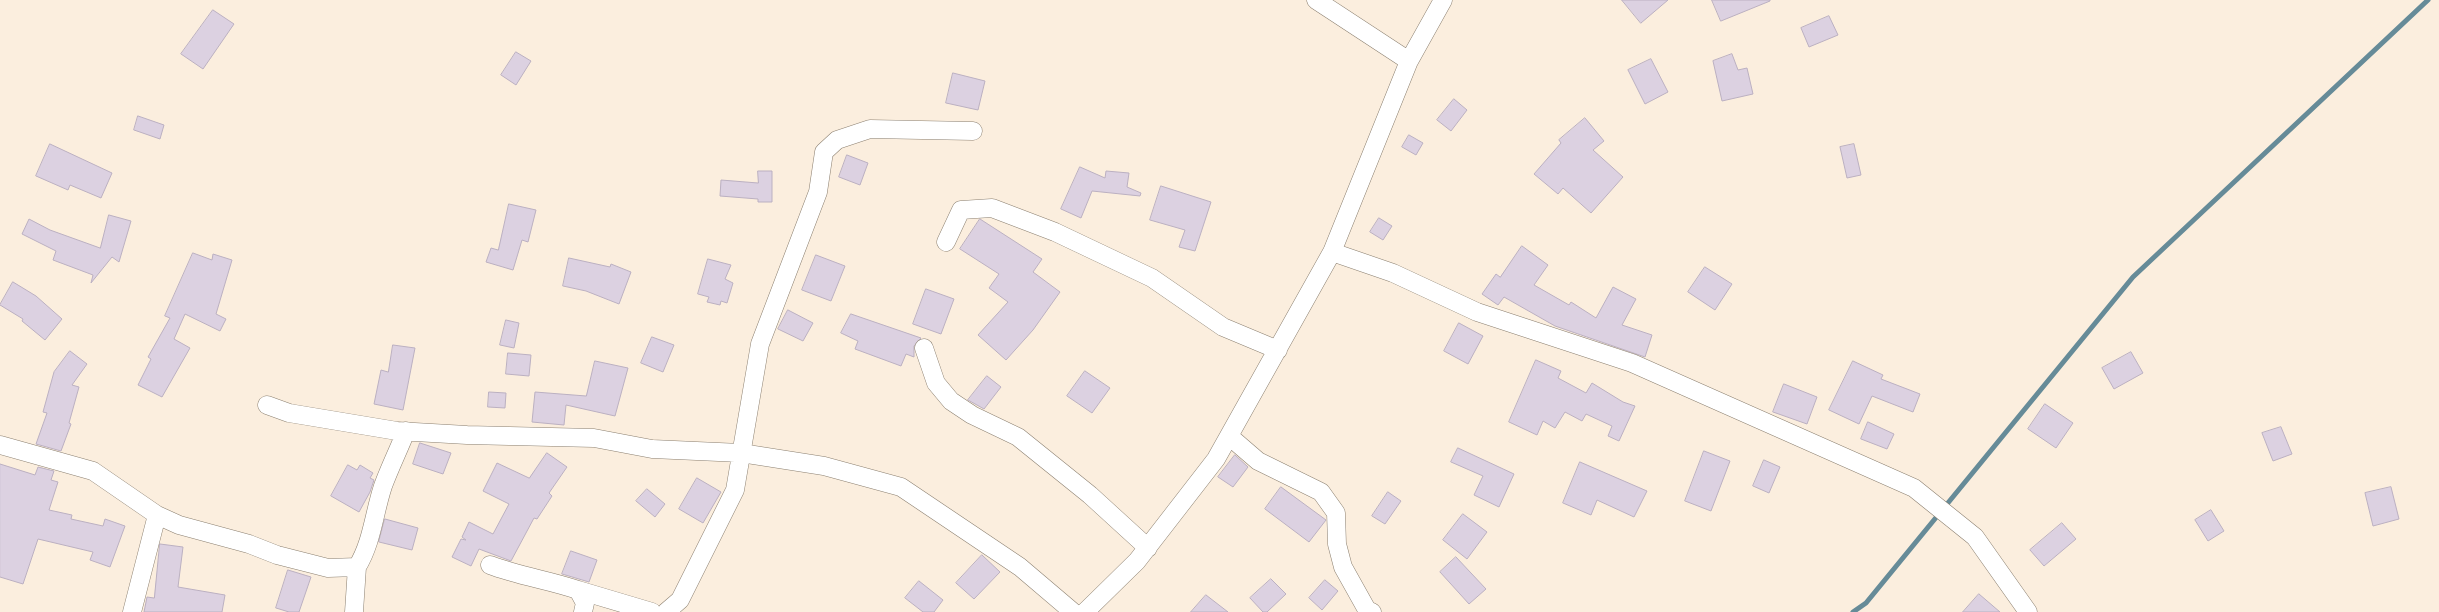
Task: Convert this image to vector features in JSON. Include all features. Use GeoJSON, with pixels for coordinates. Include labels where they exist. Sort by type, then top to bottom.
{"type":"FeatureCollection","features":[{"type":"Feature","properties":{"kind":"street"},"geometry":{"type":"LineString","coordinates":[[1316,0],[1409,61]]}},
{"type":"Feature","properties":{"kind":"street"},"geometry":{"type":"LineString","coordinates":[[1086,612],[1148,548],[1216,459],[1332,252],[1409,61],[1444,0]]}},
{"type":"Feature","properties":{"kind":"street"},"geometry":{"type":"LineString","coordinates":[[666,612],[680,600],[735,490],[760,344],[818,192],[824,152],[836,140],[870,129],[973,131]]}},
{"type":"Feature","properties":{"kind":"street"},"geometry":{"type":"LineString","coordinates":[[946,242],[961,210],[992,208],[1055,232],[1152,278],[1223,327],[1278,350]]}},
{"type":"Feature","properties":{"kind":"street"},"geometry":{"type":"LineString","coordinates":[[1332,252],[1393,273],[1477,312],[1632,363],[1914,488],[1975,537],[2028,612]]}},
{"type":"Feature","properties":{"kind":"street"},"geometry":{"type":"LineString","coordinates":[[924,348],[936,383],[951,400],[972,415],[1018,437],[1090,495],[1148,548]]}},
{"type":"Feature","properties":{"kind":"street"},"geometry":{"type":"LineString","coordinates":[[267,405],[289,413],[328,421],[406,431],[594,438],[652,449],[741,453],[824,466],[901,487],[1020,567],[1073,612]]}},
{"type":"Feature","properties":{"kind":"street"},"geometry":{"type":"LineString","coordinates":[[354,612],[357,567],[367,552],[371,527],[383,486],[406,431]]}},
{"type":"Feature","properties":{"kind":"street"},"geometry":{"type":"LineString","coordinates":[[1229,436],[1258,460],[1321,492],[1336,514],[1337,544],[1343,567],[1367,610],[1372,612]]}},
{"type":"Feature","properties":{"kind":"street"},"geometry":{"type":"LineString","coordinates":[[0,445],[93,471],[157,515],[179,525],[249,544],[277,555],[328,568],[357,567]]}},
{"type":"Feature","properties":{"kind":"street"},"geometry":{"type":"LineString","coordinates":[[132,612],[157,515]]}},
{"type":"Feature","properties":{"kind":"street"},"geometry":{"type":"LineString","coordinates":[[490,565],[515,574],[551,580],[652,612]]}},
{"type":"Feature","properties":{"kind":"street"},"geometry":{"type":"LineString","coordinates":[[578,590],[585,603],[583,612]]}},
{"type":"Feature","properties":{"kind":"building"},"geometry":{"type":"Polygon","coordinates":[[[1622,0],[1668,0],[1641,23],[1622,0]]]}},
{"type":"Feature","properties":{"kind":"building"},"geometry":{"type":"Polygon","coordinates":[[[1712,0],[1770,0],[1770,1],[1721,21],[1712,0]]]}},
{"type":"Feature","properties":{"kind":"building"},"geometry":{"type":"Polygon","coordinates":[[[213,10],[234,24],[203,69],[181,54],[213,10]]]}},
{"type":"Feature","properties":{"kind":"building"},"geometry":{"type":"Polygon","coordinates":[[[1829,16],[1838,35],[1809,47],[1801,28],[1829,16]]]}},
{"type":"Feature","properties":{"kind":"building"},"geometry":{"type":"Polygon","coordinates":[[[516,52],[531,61],[516,85],[501,75],[516,52]]]}},
{"type":"Feature","properties":{"kind":"building"},"geometry":{"type":"Polygon","coordinates":[[[1732,54],[1738,70],[1747,68],[1753,94],[1722,101],[1713,61],[1732,54]]]}},
{"type":"Feature","properties":{"kind":"building"},"geometry":{"type":"Polygon","coordinates":[[[1651,59],[1668,92],[1645,104],[1628,70],[1651,59]]]}},
{"type":"Feature","properties":{"kind":"building"},"geometry":{"type":"Polygon","coordinates":[[[953,73],[985,81],[978,110],[946,103],[953,73]]]}},
{"type":"Feature","properties":{"kind":"building"},"geometry":{"type":"Polygon","coordinates":[[[1454,99],[1467,110],[1451,131],[1437,120],[1454,99]]]}},
{"type":"Feature","properties":{"kind":"building"},"geometry":{"type":"Polygon","coordinates":[[[138,116],[164,125],[160,139],[134,130],[138,116]]]}},
{"type":"Feature","properties":{"kind":"building"},"geometry":{"type":"Polygon","coordinates":[[[1585,118],[1604,141],[1593,150],[1623,177],[1591,213],[1563,188],[1558,194],[1534,174],[1561,143],[1559,140],[1585,118]]]}},
{"type":"Feature","properties":{"kind":"building"},"geometry":{"type":"Polygon","coordinates":[[[1409,135],[1423,143],[1416,155],[1402,147],[1409,135]]]}},
{"type":"Feature","properties":{"kind":"building"},"geometry":{"type":"Polygon","coordinates":[[[50,144],[112,173],[101,198],[70,185],[68,190],[36,176],[50,144]]]}},
{"type":"Feature","properties":{"kind":"building"},"geometry":{"type":"Polygon","coordinates":[[[1854,144],[1861,175],[1847,178],[1840,147],[1854,144]]]}},
{"type":"Feature","properties":{"kind":"building"},"geometry":{"type":"Polygon","coordinates":[[[847,155],[868,163],[860,185],[839,177],[847,155]]]}},
{"type":"Feature","properties":{"kind":"building"},"geometry":{"type":"Polygon","coordinates":[[[1080,167],[1105,178],[1106,171],[1129,173],[1127,187],[1141,193],[1140,196],[1092,191],[1081,218],[1061,209],[1080,167]]]}},
{"type":"Feature","properties":{"kind":"building"},"geometry":{"type":"Polygon","coordinates":[[[758,171],[772,171],[772,202],[758,202],[758,199],[720,196],[721,180],[758,183],[758,171]]]}},
{"type":"Feature","properties":{"kind":"building"},"geometry":{"type":"Polygon","coordinates":[[[1161,186],[1211,202],[1195,251],[1179,247],[1185,230],[1150,220],[1161,186]]]}},
{"type":"Feature","properties":{"kind":"building"},"geometry":{"type":"Polygon","coordinates":[[[509,204],[536,210],[528,242],[522,240],[513,270],[486,262],[491,248],[498,250],[509,204]]]}},
{"type":"Feature","properties":{"kind":"building"},"geometry":{"type":"Polygon","coordinates":[[[109,215],[131,221],[119,262],[112,257],[91,283],[93,275],[53,260],[56,251],[22,234],[29,219],[50,230],[100,248],[109,215]]]}},
{"type":"Feature","properties":{"kind":"building"},"geometry":{"type":"Polygon","coordinates":[[[1379,218],[1392,226],[1383,240],[1370,232],[1379,218]]]}},
{"type":"Feature","properties":{"kind":"building"},"geometry":{"type":"Polygon","coordinates":[[[980,219],[1042,259],[1033,272],[1060,292],[1033,330],[1006,360],[978,335],[1008,302],[989,288],[999,274],[960,249],[980,219]]]}},
{"type":"Feature","properties":{"kind":"building"},"geometry":{"type":"Polygon","coordinates":[[[1522,246],[1548,265],[1534,285],[1569,305],[1571,302],[1596,318],[1613,287],[1636,299],[1622,325],[1652,335],[1645,357],[1555,326],[1504,297],[1498,305],[1482,294],[1496,274],[1500,277],[1522,246]]]}},
{"type":"Feature","properties":{"kind":"building"},"geometry":{"type":"Polygon","coordinates":[[[193,253],[212,260],[213,254],[232,260],[216,314],[226,319],[220,331],[185,314],[174,339],[190,348],[162,397],[138,385],[151,359],[148,357],[170,318],[165,316],[193,253]]]}},
{"type":"Feature","properties":{"kind":"building"},"geometry":{"type":"Polygon","coordinates":[[[816,255],[845,266],[831,301],[802,290],[816,255]]]}},
{"type":"Feature","properties":{"kind":"building"},"geometry":{"type":"Polygon","coordinates":[[[569,258],[610,267],[611,264],[631,272],[619,304],[586,291],[563,286],[569,258]]]}},
{"type":"Feature","properties":{"kind":"building"},"geometry":{"type":"Polygon","coordinates":[[[708,259],[731,265],[725,279],[733,283],[727,303],[721,301],[720,305],[707,302],[709,297],[698,294],[708,259]]]}},
{"type":"Feature","properties":{"kind":"building"},"geometry":{"type":"Polygon","coordinates":[[[1705,267],[1732,284],[1715,310],[1688,292],[1705,267]]]}},
{"type":"Feature","properties":{"kind":"building"},"geometry":{"type":"Polygon","coordinates":[[[13,282],[36,296],[62,319],[45,340],[22,321],[23,319],[0,305],[13,282]]]}},
{"type":"Feature","properties":{"kind":"building"},"geometry":{"type":"Polygon","coordinates":[[[926,289],[954,299],[941,334],[913,324],[926,289]]]}},
{"type":"Feature","properties":{"kind":"building"},"geometry":{"type":"Polygon","coordinates":[[[788,310],[813,323],[803,341],[778,329],[788,310]]]}},
{"type":"Feature","properties":{"kind":"building"},"geometry":{"type":"Polygon","coordinates":[[[851,314],[921,338],[914,346],[914,357],[906,354],[901,366],[855,349],[858,341],[841,333],[851,314]]]}},
{"type":"Feature","properties":{"kind":"building"},"geometry":{"type":"Polygon","coordinates":[[[506,320],[519,323],[514,348],[500,345],[506,320]]]}},
{"type":"Feature","properties":{"kind":"building"},"geometry":{"type":"Polygon","coordinates":[[[1459,323],[1483,336],[1468,364],[1444,351],[1459,323]]]}},
{"type":"Feature","properties":{"kind":"building"},"geometry":{"type":"Polygon","coordinates":[[[652,337],[674,345],[663,372],[641,363],[652,337]]]}},
{"type":"Feature","properties":{"kind":"building"},"geometry":{"type":"Polygon","coordinates":[[[393,345],[415,348],[403,410],[374,404],[381,370],[388,372],[393,345]]]}},
{"type":"Feature","properties":{"kind":"building"},"geometry":{"type":"Polygon","coordinates":[[[70,351],[87,364],[72,385],[79,387],[69,423],[71,424],[61,451],[36,444],[47,413],[43,412],[54,372],[70,351]]]}},
{"type":"Feature","properties":{"kind":"building"},"geometry":{"type":"Polygon","coordinates":[[[2131,352],[2143,373],[2114,389],[2102,368],[2131,352]]]}},
{"type":"Feature","properties":{"kind":"building"},"geometry":{"type":"Polygon","coordinates":[[[508,353],[531,355],[529,376],[506,374],[508,353]]]}},
{"type":"Feature","properties":{"kind":"building"},"geometry":{"type":"Polygon","coordinates":[[[1536,360],[1561,371],[1558,378],[1586,393],[1592,383],[1623,402],[1635,406],[1619,441],[1608,436],[1612,426],[1586,414],[1582,421],[1565,412],[1555,428],[1543,421],[1537,435],[1509,422],[1536,360]]]}},
{"type":"Feature","properties":{"kind":"building"},"geometry":{"type":"Polygon","coordinates":[[[595,361],[628,368],[615,416],[566,405],[564,425],[532,422],[535,392],[586,396],[595,361]]]}},
{"type":"Feature","properties":{"kind":"building"},"geometry":{"type":"Polygon","coordinates":[[[1853,361],[1883,375],[1881,379],[1920,394],[1913,412],[1872,396],[1859,424],[1829,410],[1853,361]]]}},
{"type":"Feature","properties":{"kind":"building"},"geometry":{"type":"Polygon","coordinates":[[[1085,371],[1110,388],[1092,413],[1067,396],[1085,371]]]}},
{"type":"Feature","properties":{"kind":"building"},"geometry":{"type":"Polygon","coordinates":[[[987,376],[1001,387],[984,409],[968,400],[987,376]]]}},
{"type":"Feature","properties":{"kind":"building"},"geometry":{"type":"Polygon","coordinates":[[[1784,384],[1817,397],[1807,424],[1773,412],[1784,384]]]}},
{"type":"Feature","properties":{"kind":"building"},"geometry":{"type":"Polygon","coordinates":[[[489,392],[506,393],[505,408],[488,407],[489,392]]]}},
{"type":"Feature","properties":{"kind":"building"},"geometry":{"type":"Polygon","coordinates":[[[2045,404],[2073,423],[2056,448],[2028,429],[2045,404]]]}},
{"type":"Feature","properties":{"kind":"building"},"geometry":{"type":"Polygon","coordinates":[[[1868,422],[1894,434],[1887,449],[1861,439],[1868,422]]]}},
{"type":"Feature","properties":{"kind":"building"},"geometry":{"type":"Polygon","coordinates":[[[2281,427],[2292,454],[2273,461],[2262,433],[2281,427]]]}},
{"type":"Feature","properties":{"kind":"building"},"geometry":{"type":"Polygon","coordinates":[[[420,443],[451,453],[443,474],[413,464],[420,443]]]}},
{"type":"Feature","properties":{"kind":"building"},"geometry":{"type":"Polygon","coordinates":[[[1458,448],[1514,474],[1499,507],[1474,495],[1483,476],[1451,462],[1458,448]]]}},
{"type":"Feature","properties":{"kind":"building"},"geometry":{"type":"Polygon","coordinates":[[[1704,451],[1730,461],[1711,511],[1685,501],[1704,451]]]}},
{"type":"Feature","properties":{"kind":"building"},"geometry":{"type":"Polygon","coordinates":[[[547,453],[567,467],[549,493],[552,496],[537,519],[534,518],[511,561],[479,549],[471,566],[452,557],[461,539],[466,540],[462,537],[469,522],[493,534],[509,504],[483,491],[497,463],[529,478],[547,453]]]}},
{"type":"Feature","properties":{"kind":"building"},"geometry":{"type":"Polygon","coordinates":[[[1235,455],[1248,467],[1233,487],[1218,477],[1235,455]]]}},
{"type":"Feature","properties":{"kind":"building"},"geometry":{"type":"Polygon","coordinates":[[[1764,460],[1780,467],[1769,493],[1753,486],[1764,460]]]}},
{"type":"Feature","properties":{"kind":"building"},"geometry":{"type":"Polygon","coordinates":[[[1580,462],[1647,491],[1634,517],[1597,500],[1591,515],[1563,503],[1580,462]]]}},
{"type":"Feature","properties":{"kind":"building"},"geometry":{"type":"Polygon","coordinates":[[[0,464],[35,475],[38,467],[54,471],[51,480],[58,482],[49,510],[72,515],[71,519],[103,526],[105,519],[125,526],[110,567],[90,560],[93,552],[38,539],[23,584],[0,577],[0,464]]]}},
{"type":"Feature","properties":{"kind":"building"},"geometry":{"type":"Polygon","coordinates":[[[348,465],[357,470],[360,465],[373,473],[370,478],[374,480],[370,492],[359,512],[331,496],[348,465]]]}},
{"type":"Feature","properties":{"kind":"building"},"geometry":{"type":"Polygon","coordinates":[[[697,478],[721,492],[703,523],[679,509],[697,478]]]}},
{"type":"Feature","properties":{"kind":"building"},"geometry":{"type":"Polygon","coordinates":[[[1281,487],[1326,520],[1309,542],[1265,509],[1281,487]]]}},
{"type":"Feature","properties":{"kind":"building"},"geometry":{"type":"Polygon","coordinates":[[[2391,487],[2399,519],[2373,526],[2365,493],[2391,487]]]}},
{"type":"Feature","properties":{"kind":"building"},"geometry":{"type":"Polygon","coordinates":[[[647,489],[665,504],[655,517],[636,501],[647,489]]]}},
{"type":"Feature","properties":{"kind":"building"},"geometry":{"type":"Polygon","coordinates":[[[1388,492],[1401,501],[1385,524],[1372,516],[1388,492]]]}},
{"type":"Feature","properties":{"kind":"building"},"geometry":{"type":"Polygon","coordinates":[[[2211,510],[2224,531],[2208,541],[2195,520],[2211,510]]]}},
{"type":"Feature","properties":{"kind":"building"},"geometry":{"type":"Polygon","coordinates":[[[1463,514],[1487,532],[1467,559],[1443,540],[1463,514]]]}},
{"type":"Feature","properties":{"kind":"building"},"geometry":{"type":"Polygon","coordinates":[[[385,519],[418,528],[412,550],[379,542],[385,519]]]}},
{"type":"Feature","properties":{"kind":"building"},"geometry":{"type":"Polygon","coordinates":[[[2062,523],[2076,539],[2044,566],[2030,550],[2062,523]]]}},
{"type":"Feature","properties":{"kind":"building"},"geometry":{"type":"Polygon","coordinates":[[[160,544],[183,547],[178,587],[225,595],[222,612],[144,612],[147,597],[154,598],[160,544]]]}},
{"type":"Feature","properties":{"kind":"building"},"geometry":{"type":"Polygon","coordinates":[[[571,551],[597,560],[589,582],[562,574],[571,551]]]}},
{"type":"Feature","properties":{"kind":"building"},"geometry":{"type":"Polygon","coordinates":[[[982,555],[1000,572],[974,599],[956,583],[982,555]]]}},
{"type":"Feature","properties":{"kind":"building"},"geometry":{"type":"Polygon","coordinates":[[[1456,557],[1486,589],[1469,604],[1440,572],[1456,557]]]}},
{"type":"Feature","properties":{"kind":"building"},"geometry":{"type":"Polygon","coordinates":[[[288,570],[311,577],[299,612],[289,612],[276,608],[288,570]]]}},
{"type":"Feature","properties":{"kind":"building"},"geometry":{"type":"Polygon","coordinates":[[[1271,579],[1286,594],[1267,612],[1263,612],[1250,598],[1271,579]]]}},
{"type":"Feature","properties":{"kind":"building"},"geometry":{"type":"Polygon","coordinates":[[[1325,580],[1338,591],[1322,610],[1309,598],[1325,580]]]}},
{"type":"Feature","properties":{"kind":"building"},"geometry":{"type":"Polygon","coordinates":[[[919,581],[943,600],[934,612],[923,612],[905,598],[919,581]]]}},
{"type":"Feature","properties":{"kind":"building"},"geometry":{"type":"Polygon","coordinates":[[[1979,594],[2000,612],[1963,612],[1979,594]]]}},
{"type":"Feature","properties":{"kind":"building"},"geometry":{"type":"Polygon","coordinates":[[[1206,595],[1228,612],[1191,612],[1206,595]]]}},
{"type":"Feature","properties":{"kind":"waterway"},"geometry":{"type":"LineString","coordinates":[[1853,612],[1866,603],[2133,277],[2428,0]]}}]}
